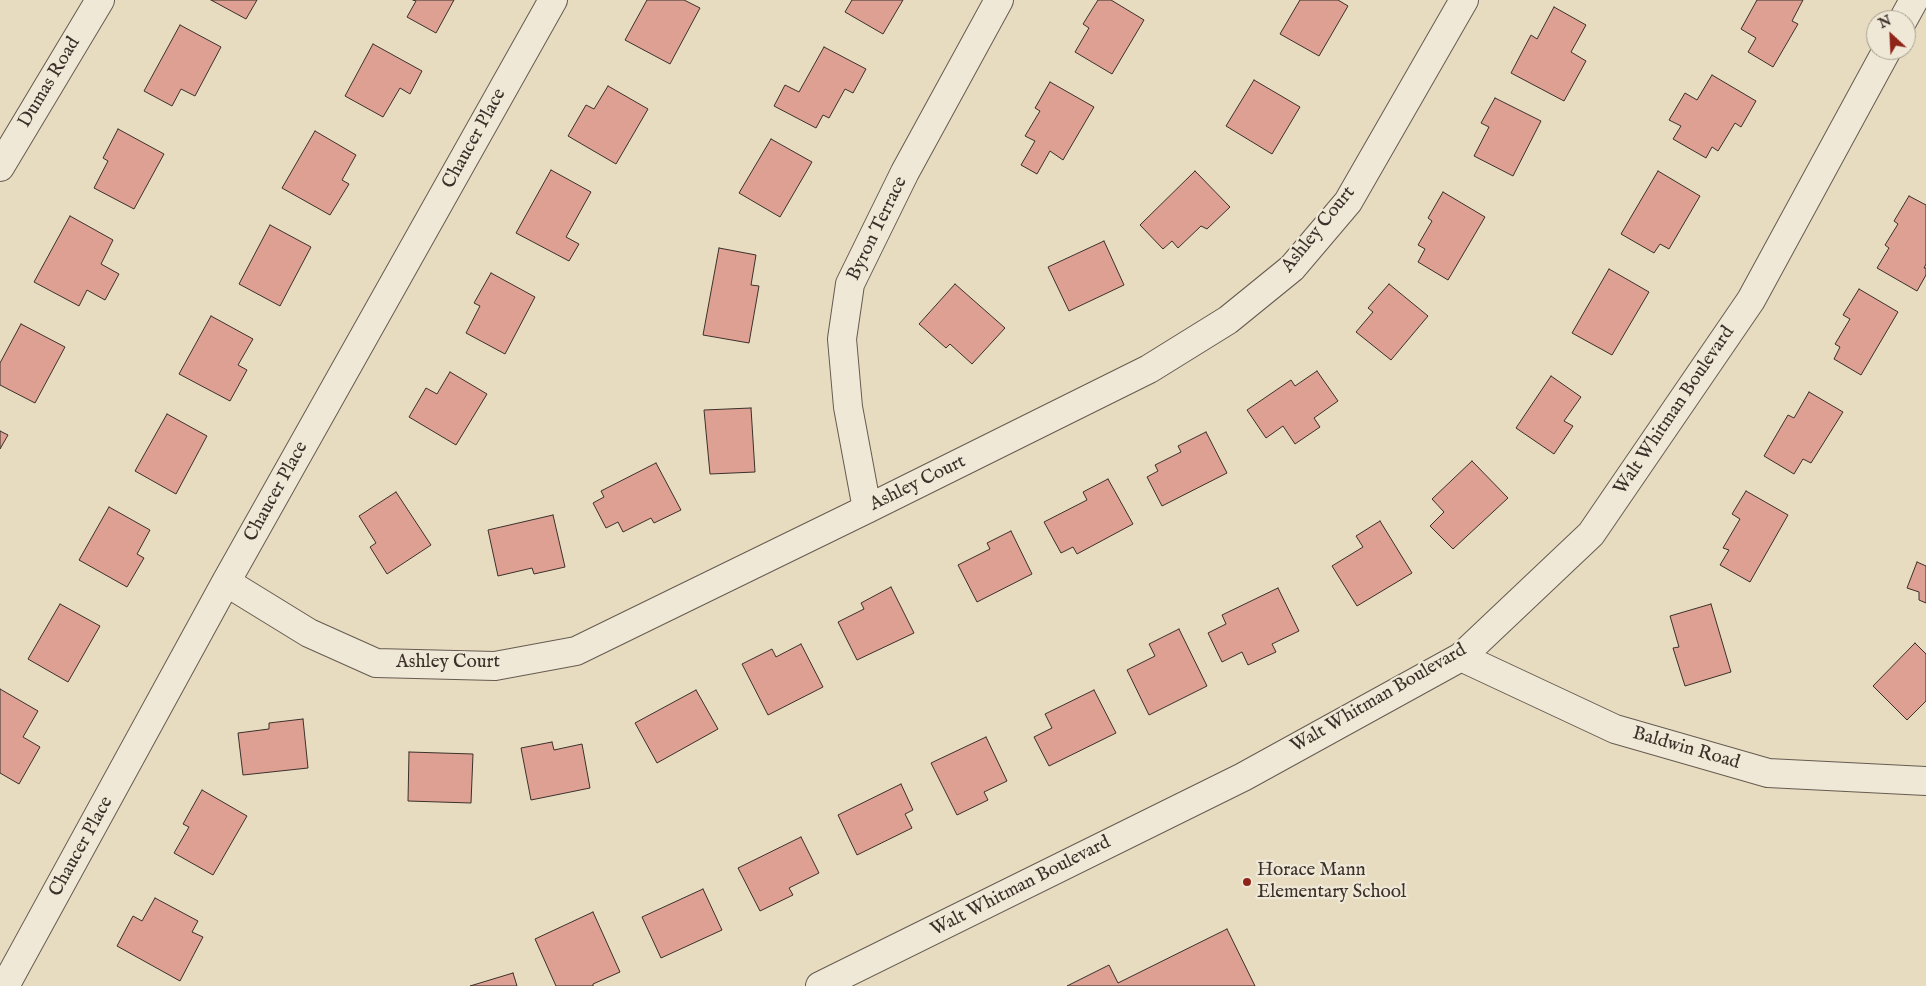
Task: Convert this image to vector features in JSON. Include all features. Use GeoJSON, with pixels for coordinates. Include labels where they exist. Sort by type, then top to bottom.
{"type":"FeatureCollection","features":[{"type":"Feature","properties":{"kind":"street","name":"Dumas Road"},"geometry":{"type":"LineString","coordinates":[[0,166],[100,0]]}},
{"type":"Feature","properties":{"kind":"street","name":"Chaucer Place"},"geometry":{"type":"LineString","coordinates":[[5,986],[226,582],[552,0]]}},
{"type":"Feature","properties":{"kind":"street","name":"Byron Terrace"},"geometry":{"type":"LineString","coordinates":[[867,509],[848,407],[842,339],[850,284],[905,172],[999,0]]}},
{"type":"Feature","properties":{"kind":"street","name":"Ashley Court"},"geometry":{"type":"LineString","coordinates":[[226,582],[308,633],[376,662],[495,666],[576,651],[1149,369],[1228,320],[1292,268],[1348,202],[1464,0]]}},
{"type":"Feature","properties":{"kind":"street","name":"Walt Whitman Boulevard"},"geometry":{"type":"LineString","coordinates":[[820,986],[1243,777],[1461,657],[1592,534],[1751,300],[1882,60]]}},
{"type":"Feature","properties":{"kind":"street","name":"Baldwin Road"},"geometry":{"type":"LineString","coordinates":[[1461,657],[1614,729],[1768,773],[1926,781]]}},
{"type":"Feature","properties":{"kind":"building"},"geometry":{"type":"Polygon","coordinates":[[[211,0],[257,0],[246,19],[211,0]]]}},
{"type":"Feature","properties":{"kind":"building"},"geometry":{"type":"Polygon","coordinates":[[[413,0],[454,0],[436,33],[407,17],[416,1],[413,0]]]}},
{"type":"Feature","properties":{"kind":"building"},"geometry":{"type":"Polygon","coordinates":[[[647,0],[684,0],[700,8],[670,64],[625,40],[647,0]]]}},
{"type":"Feature","properties":{"kind":"building"},"geometry":{"type":"Polygon","coordinates":[[[852,0],[903,0],[883,34],[845,12],[852,0]]]}},
{"type":"Feature","properties":{"kind":"building"},"geometry":{"type":"Polygon","coordinates":[[[1098,0],[1111,0],[1144,20],[1112,74],[1075,52],[1089,28],[1083,24],[1098,0]]]}},
{"type":"Feature","properties":{"kind":"building"},"geometry":{"type":"Polygon","coordinates":[[[1300,0],[1338,0],[1348,6],[1319,56],[1280,34],[1300,0]]]}},
{"type":"Feature","properties":{"kind":"building"},"geometry":{"type":"Polygon","coordinates":[[[1757,0],[1803,0],[1792,21],[1798,24],[1773,67],[1748,52],[1756,38],[1741,29],[1757,0]]]}},
{"type":"Feature","properties":{"kind":"building"},"geometry":{"type":"Polygon","coordinates":[[[1554,7],[1586,25],[1571,52],[1586,61],[1564,101],[1511,73],[1531,35],[1537,39],[1554,7]]]}},
{"type":"Feature","properties":{"kind":"building"},"geometry":{"type":"Polygon","coordinates":[[[180,25],[221,47],[195,96],[181,89],[172,106],[144,91],[180,25]]]}},
{"type":"Feature","properties":{"kind":"building"},"geometry":{"type":"Polygon","coordinates":[[[373,44],[422,71],[410,94],[400,88],[383,117],[345,96],[373,44]]]}},
{"type":"Feature","properties":{"kind":"building"},"geometry":{"type":"Polygon","coordinates":[[[824,47],[866,69],[853,93],[845,89],[829,118],[823,115],[816,128],[774,106],[785,85],[799,92],[824,47]]]}},
{"type":"Feature","properties":{"kind":"building"},"geometry":{"type":"Polygon","coordinates":[[[1712,75],[1756,101],[1741,127],[1735,123],[1718,151],[1712,147],[1706,158],[1673,139],[1681,126],[1669,120],[1685,93],[1697,100],[1712,75]]]}},
{"type":"Feature","properties":{"kind":"building"},"geometry":{"type":"Polygon","coordinates":[[[1254,80],[1300,107],[1272,154],[1226,126],[1254,80]]]}},
{"type":"Feature","properties":{"kind":"building"},"geometry":{"type":"Polygon","coordinates":[[[1050,82],[1094,107],[1063,160],[1050,151],[1037,174],[1021,165],[1035,141],[1025,136],[1040,111],[1035,108],[1050,82]]]}},
{"type":"Feature","properties":{"kind":"building"},"geometry":{"type":"Polygon","coordinates":[[[608,86],[648,109],[616,164],[568,136],[586,105],[594,109],[608,86]]]}},
{"type":"Feature","properties":{"kind":"building"},"geometry":{"type":"Polygon","coordinates":[[[1495,98],[1541,121],[1513,176],[1474,156],[1489,127],[1481,123],[1495,98]]]}},
{"type":"Feature","properties":{"kind":"building"},"geometry":{"type":"Polygon","coordinates":[[[118,129],[164,154],[134,209],[94,188],[108,161],[103,158],[118,129]]]}},
{"type":"Feature","properties":{"kind":"building"},"geometry":{"type":"Polygon","coordinates":[[[315,131],[356,155],[342,180],[349,184],[330,215],[282,188],[315,131]]]}},
{"type":"Feature","properties":{"kind":"building"},"geometry":{"type":"Polygon","coordinates":[[[771,139],[812,162],[780,217],[739,193],[771,139]]]}},
{"type":"Feature","properties":{"kind":"building"},"geometry":{"type":"Polygon","coordinates":[[[551,170],[591,192],[566,237],[579,244],[569,261],[516,233],[551,170]]]}},
{"type":"Feature","properties":{"kind":"building"},"geometry":{"type":"Polygon","coordinates":[[[1195,171],[1230,207],[1207,229],[1201,226],[1178,248],[1172,241],[1163,249],[1140,225],[1195,171]]]}},
{"type":"Feature","properties":{"kind":"building"},"geometry":{"type":"Polygon","coordinates":[[[1658,171],[1700,196],[1669,249],[1660,244],[1654,253],[1621,234],[1658,171]]]}},
{"type":"Feature","properties":{"kind":"building"},"geometry":{"type":"Polygon","coordinates":[[[1443,192],[1485,217],[1448,280],[1418,262],[1425,249],[1418,245],[1432,221],[1428,218],[1443,192]]]}},
{"type":"Feature","properties":{"kind":"building"},"geometry":{"type":"Polygon","coordinates":[[[1909,196],[1926,205],[1926,264],[1924,268],[1926,268],[1926,275],[1917,291],[1877,268],[1889,248],[1885,245],[1898,224],[1894,221],[1909,196]]]}},
{"type":"Feature","properties":{"kind":"building"},"geometry":{"type":"Polygon","coordinates":[[[70,216],[113,240],[101,264],[119,274],[105,300],[87,290],[79,306],[34,282],[70,216]]]}},
{"type":"Feature","properties":{"kind":"building"},"geometry":{"type":"Polygon","coordinates":[[[270,225],[311,247],[280,306],[239,284],[270,225]]]}},
{"type":"Feature","properties":{"kind":"building"},"geometry":{"type":"Polygon","coordinates":[[[1104,241],[1124,285],[1069,311],[1048,267],[1104,241]]]}},
{"type":"Feature","properties":{"kind":"building"},"geometry":{"type":"Polygon","coordinates":[[[719,248],[756,255],[751,285],[759,286],[749,343],[703,335],[719,248]]]}},
{"type":"Feature","properties":{"kind":"building"},"geometry":{"type":"Polygon","coordinates":[[[1609,269],[1649,292],[1612,355],[1572,333],[1609,269]]]}},
{"type":"Feature","properties":{"kind":"building"},"geometry":{"type":"Polygon","coordinates":[[[491,273],[535,297],[505,354],[466,333],[480,306],[474,303],[491,273]]]}},
{"type":"Feature","properties":{"kind":"building"},"geometry":{"type":"Polygon","coordinates":[[[955,284],[1005,328],[972,364],[950,344],[946,348],[919,324],[955,284]]]}},
{"type":"Feature","properties":{"kind":"building"},"geometry":{"type":"Polygon","coordinates":[[[1389,284],[1428,316],[1391,360],[1356,332],[1373,312],[1368,308],[1389,284]]]}},
{"type":"Feature","properties":{"kind":"building"},"geometry":{"type":"Polygon","coordinates":[[[1859,289],[1898,312],[1861,375],[1834,359],[1840,347],[1835,344],[1850,319],[1843,315],[1859,289]]]}},
{"type":"Feature","properties":{"kind":"building"},"geometry":{"type":"Polygon","coordinates":[[[211,316],[253,339],[238,365],[247,370],[230,401],[179,374],[211,316]]]}},
{"type":"Feature","properties":{"kind":"building"},"geometry":{"type":"Polygon","coordinates":[[[21,324],[65,347],[35,403],[0,385],[0,363],[21,324]]]}},
{"type":"Feature","properties":{"kind":"building"},"geometry":{"type":"Polygon","coordinates":[[[1317,371],[1338,401],[1314,418],[1320,427],[1295,444],[1283,426],[1266,438],[1247,410],[1291,380],[1295,386],[1317,371]]]}},
{"type":"Feature","properties":{"kind":"building"},"geometry":{"type":"Polygon","coordinates":[[[450,372],[487,394],[456,445],[409,417],[426,388],[437,394],[450,372]]]}},
{"type":"Feature","properties":{"kind":"building"},"geometry":{"type":"Polygon","coordinates":[[[1551,376],[1581,397],[1564,421],[1573,426],[1554,454],[1516,428],[1551,376]]]}},
{"type":"Feature","properties":{"kind":"building"},"geometry":{"type":"Polygon","coordinates":[[[1809,392],[1843,412],[1811,463],[1803,459],[1794,474],[1764,456],[1788,415],[1794,418],[1809,392]]]}},
{"type":"Feature","properties":{"kind":"building"},"geometry":{"type":"Polygon","coordinates":[[[751,408],[755,472],[710,474],[704,410],[751,408]]]}},
{"type":"Feature","properties":{"kind":"building"},"geometry":{"type":"Polygon","coordinates":[[[167,414],[207,436],[176,494],[135,471],[167,414]]]}},
{"type":"Feature","properties":{"kind":"building"},"geometry":{"type":"Polygon","coordinates":[[[0,431],[8,435],[0,449],[0,431]]]}},
{"type":"Feature","properties":{"kind":"building"},"geometry":{"type":"Polygon","coordinates":[[[1206,432],[1227,473],[1162,506],[1147,477],[1158,471],[1155,465],[1181,452],[1178,446],[1206,432]]]}},
{"type":"Feature","properties":{"kind":"building"},"geometry":{"type":"Polygon","coordinates":[[[1472,461],[1508,498],[1453,549],[1430,526],[1444,512],[1432,499],[1472,461]]]}},
{"type":"Feature","properties":{"kind":"building"},"geometry":{"type":"Polygon","coordinates":[[[656,463],[681,510],[654,523],[651,518],[623,532],[618,522],[606,528],[593,503],[604,497],[601,491],[656,463]]]}},
{"type":"Feature","properties":{"kind":"building"},"geometry":{"type":"Polygon","coordinates":[[[1108,479],[1133,524],[1077,554],[1073,547],[1061,553],[1044,522],[1087,500],[1083,492],[1108,479]]]}},
{"type":"Feature","properties":{"kind":"building"},"geometry":{"type":"Polygon","coordinates":[[[1746,491],[1788,515],[1750,582],[1720,565],[1729,550],[1723,548],[1740,519],[1732,514],[1746,491]]]}},
{"type":"Feature","properties":{"kind":"building"},"geometry":{"type":"Polygon","coordinates":[[[396,492],[431,545],[387,574],[370,547],[376,543],[359,516],[396,492]]]}},
{"type":"Feature","properties":{"kind":"building"},"geometry":{"type":"Polygon","coordinates":[[[109,507],[150,530],[137,554],[144,558],[127,587],[79,560],[109,507]]]}},
{"type":"Feature","properties":{"kind":"building"},"geometry":{"type":"Polygon","coordinates":[[[553,515],[565,567],[534,574],[532,568],[498,576],[488,530],[553,515]]]}},
{"type":"Feature","properties":{"kind":"building"},"geometry":{"type":"Polygon","coordinates":[[[1380,521],[1412,573],[1357,606],[1332,566],[1363,547],[1356,536],[1380,521]]]}},
{"type":"Feature","properties":{"kind":"building"},"geometry":{"type":"Polygon","coordinates":[[[1011,531],[1032,574],[977,602],[958,565],[990,549],[987,543],[1011,531]]]}},
{"type":"Feature","properties":{"kind":"building"},"geometry":{"type":"Polygon","coordinates":[[[1917,562],[1926,566],[1926,603],[1919,600],[1919,592],[1907,588],[1917,562]]]}},
{"type":"Feature","properties":{"kind":"building"},"geometry":{"type":"Polygon","coordinates":[[[891,587],[914,633],[857,660],[838,622],[864,609],[861,603],[891,587]]]}},
{"type":"Feature","properties":{"kind":"building"},"geometry":{"type":"Polygon","coordinates":[[[1278,588],[1299,631],[1272,644],[1276,652],[1248,665],[1242,652],[1222,662],[1208,633],[1226,624],[1222,615],[1278,588]]]}},
{"type":"Feature","properties":{"kind":"building"},"geometry":{"type":"Polygon","coordinates":[[[60,604],[100,626],[68,682],[28,659],[60,604]]]}},
{"type":"Feature","properties":{"kind":"building"},"geometry":{"type":"Polygon","coordinates":[[[1711,604],[1731,672],[1685,686],[1673,648],[1679,647],[1670,616],[1711,604]]]}},
{"type":"Feature","properties":{"kind":"building"},"geometry":{"type":"Polygon","coordinates":[[[1179,629],[1207,686],[1149,715],[1127,670],[1155,656],[1149,644],[1179,629]]]}},
{"type":"Feature","properties":{"kind":"building"},"geometry":{"type":"Polygon","coordinates":[[[1915,643],[1926,654],[1926,701],[1907,720],[1873,686],[1915,643]]]}},
{"type":"Feature","properties":{"kind":"building"},"geometry":{"type":"Polygon","coordinates":[[[801,644],[823,687],[768,715],[742,664],[772,649],[776,657],[801,644]]]}},
{"type":"Feature","properties":{"kind":"building"},"geometry":{"type":"Polygon","coordinates":[[[0,689],[38,711],[23,737],[40,747],[19,784],[0,773],[0,689]]]}},
{"type":"Feature","properties":{"kind":"building"},"geometry":{"type":"Polygon","coordinates":[[[696,690],[718,729],[657,763],[635,723],[696,690]]]}},
{"type":"Feature","properties":{"kind":"building"},"geometry":{"type":"Polygon","coordinates":[[[1094,690],[1116,733],[1049,766],[1034,737],[1052,728],[1045,714],[1094,690]]]}},
{"type":"Feature","properties":{"kind":"building"},"geometry":{"type":"Polygon","coordinates":[[[303,719],[308,768],[243,775],[238,733],[269,729],[269,723],[303,719]]]}},
{"type":"Feature","properties":{"kind":"building"},"geometry":{"type":"Polygon","coordinates":[[[986,737],[1007,781],[984,792],[988,800],[957,815],[931,763],[986,737]]]}},
{"type":"Feature","properties":{"kind":"building"},"geometry":{"type":"Polygon","coordinates":[[[552,742],[554,750],[582,744],[590,788],[531,800],[521,748],[552,742]]]}},
{"type":"Feature","properties":{"kind":"building"},"geometry":{"type":"Polygon","coordinates":[[[409,752],[473,754],[471,803],[408,801],[409,752]]]}},
{"type":"Feature","properties":{"kind":"building"},"geometry":{"type":"Polygon","coordinates":[[[901,784],[913,810],[905,814],[912,828],[857,855],[838,815],[901,784]]]}},
{"type":"Feature","properties":{"kind":"building"},"geometry":{"type":"Polygon","coordinates":[[[202,790],[247,816],[213,875],[174,853],[189,827],[183,824],[202,790]]]}},
{"type":"Feature","properties":{"kind":"building"},"geometry":{"type":"Polygon","coordinates":[[[801,837],[819,873],[789,888],[793,895],[760,911],[738,868],[801,837]]]}},
{"type":"Feature","properties":{"kind":"building"},"geometry":{"type":"Polygon","coordinates":[[[703,889],[722,930],[661,958],[642,917],[703,889]]]}},
{"type":"Feature","properties":{"kind":"building"},"geometry":{"type":"Polygon","coordinates":[[[155,898],[198,921],[192,932],[203,937],[180,981],[117,946],[133,916],[142,921],[155,898]]]}},
{"type":"Feature","properties":{"kind":"building"},"geometry":{"type":"Polygon","coordinates":[[[593,912],[620,972],[593,984],[593,986],[556,986],[535,939],[593,912]]]}},
{"type":"Feature","properties":{"kind":"building"},"geometry":{"type":"Polygon","coordinates":[[[1227,929],[1255,986],[1067,986],[1109,965],[1118,983],[1227,929]]]}},
{"type":"Feature","properties":{"kind":"building"},"geometry":{"type":"Polygon","coordinates":[[[513,973],[517,986],[470,986],[513,973]]]}},
{"type":"Feature","properties":{"kind":"place","name":"Horace Mann Elementary School"},"geometry":{"type":"Point","coordinates":[1247,882]}}]}
